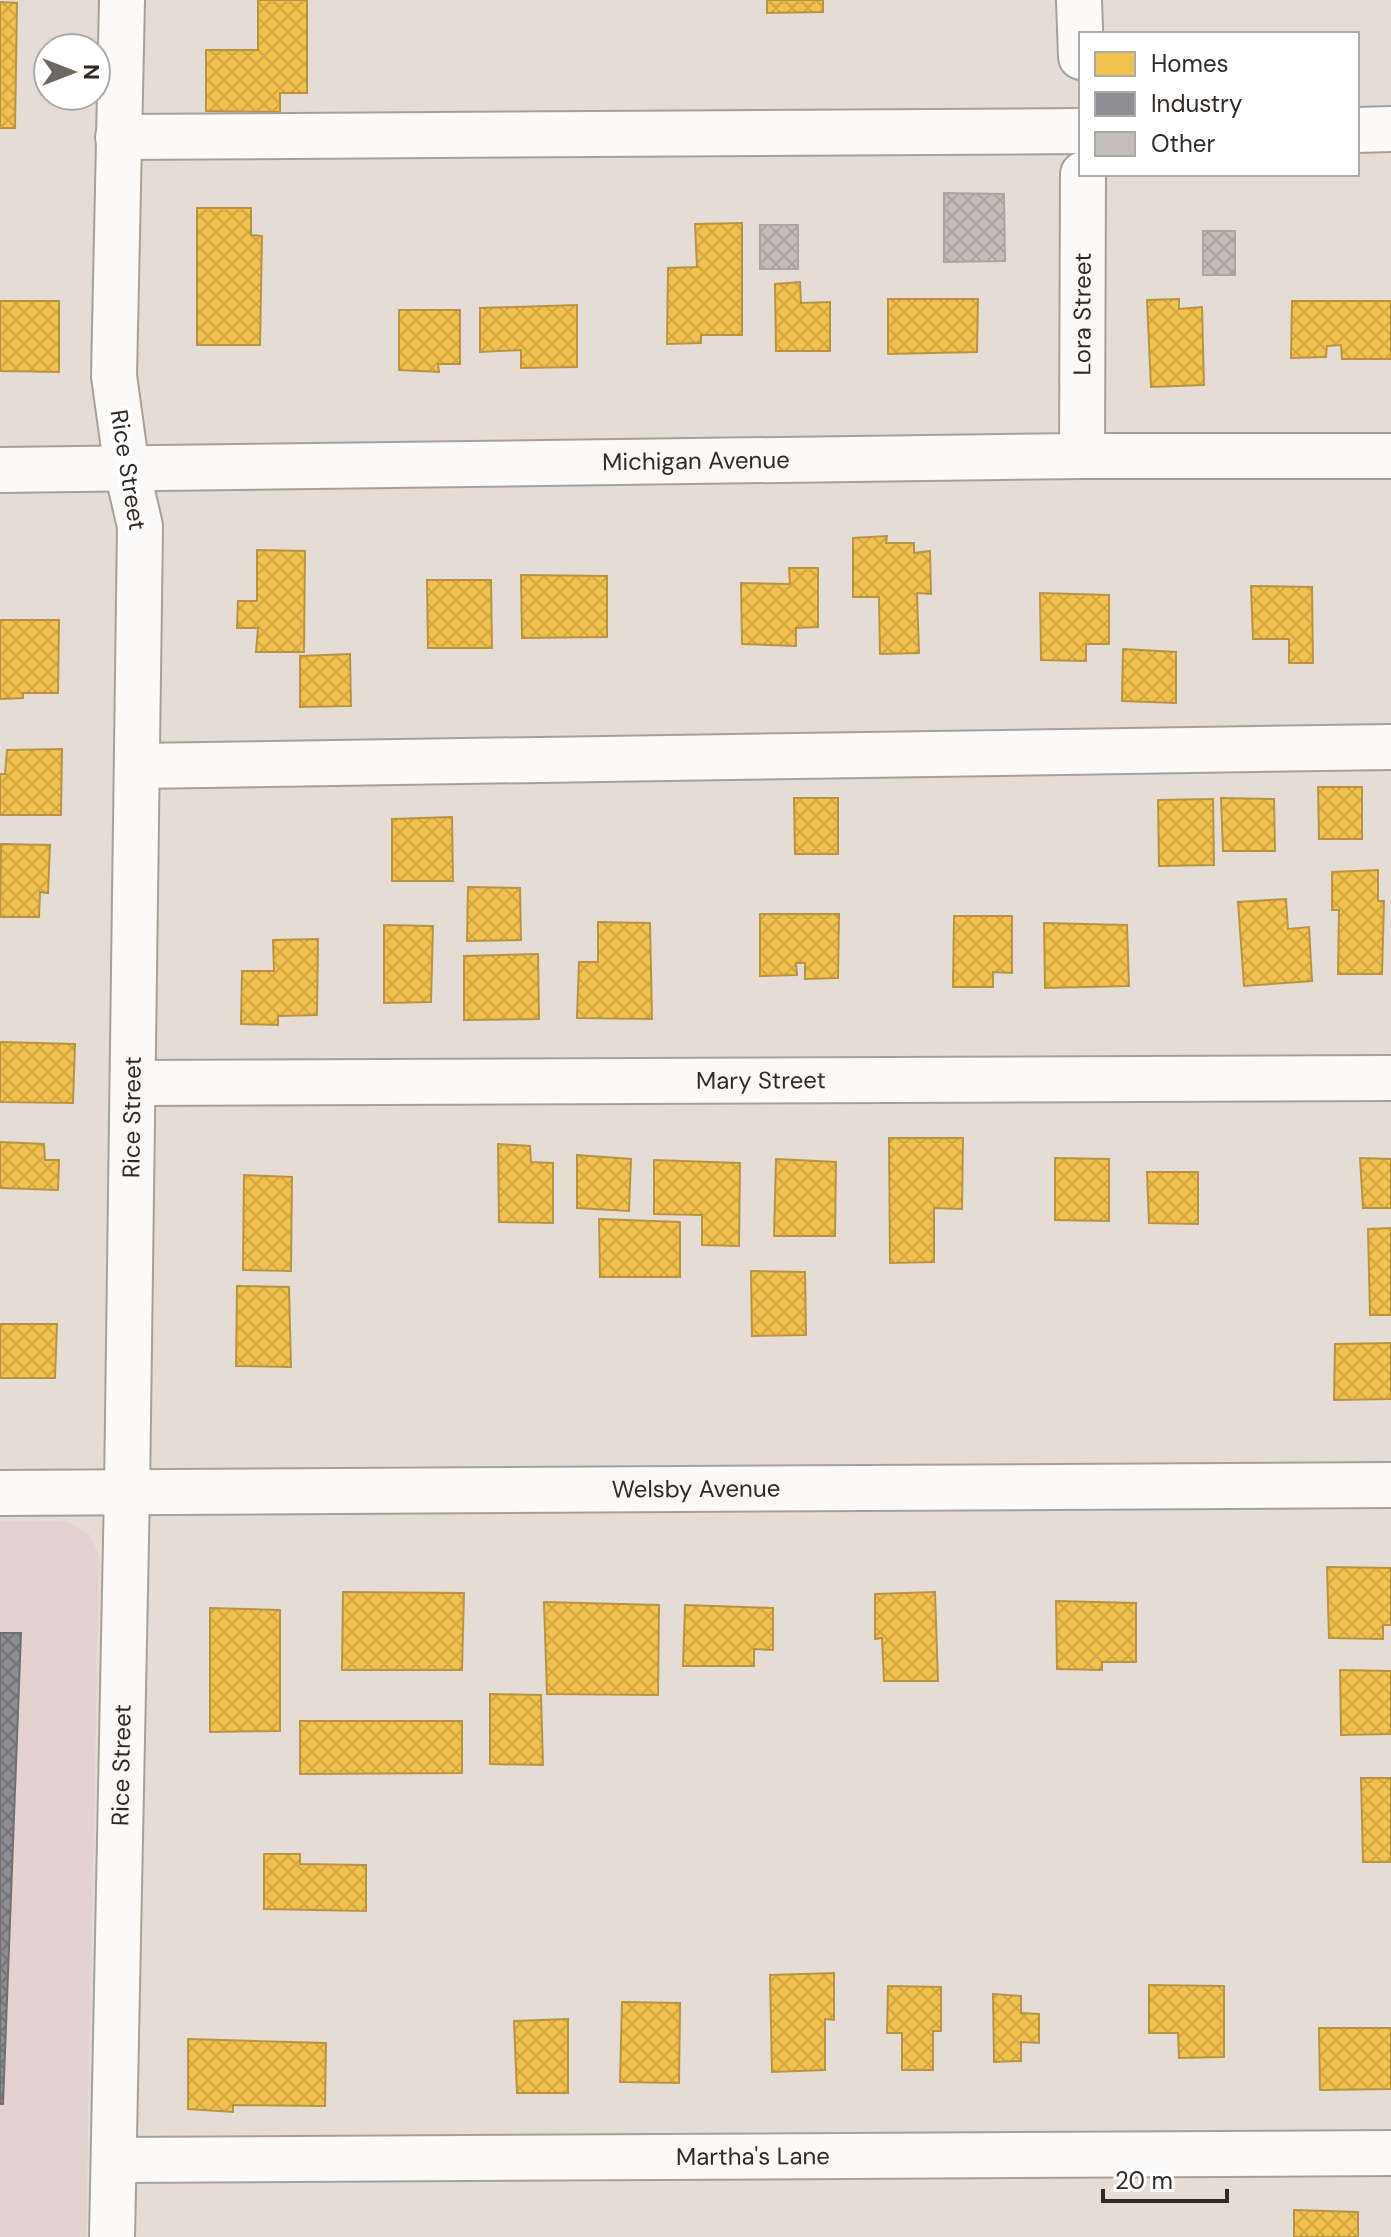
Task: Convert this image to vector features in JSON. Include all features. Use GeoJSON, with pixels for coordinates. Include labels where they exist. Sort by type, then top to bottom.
{"type":"FeatureCollection","features":[{"type":"Feature","properties":{"kind":"street","name":"Rice Street"},"geometry":{"type":"LineString","coordinates":[[112,2237],[127,1491],[140,526],[127,470],[114,376],[122,0]]}},
{"type":"Feature","properties":{"kind":"street"},"geometry":{"type":"LineString","coordinates":[[1079,0],[1080,32]]}},
{"type":"Feature","properties":{"kind":"street"},"geometry":{"type":"LineString","coordinates":[[1359,130],[1391,129]]}},
{"type":"Feature","properties":{"kind":"street"},"geometry":{"type":"LineString","coordinates":[[118,137],[1079,131]]}},
{"type":"Feature","properties":{"kind":"street","name":"Lora Street"},"geometry":{"type":"LineString","coordinates":[[1082,456],[1083,176]]}},
{"type":"Feature","properties":{"kind":"street","name":"Michigan Avenue"},"geometry":{"type":"LineString","coordinates":[[0,470],[1082,456],[1391,456]]}},
{"type":"Feature","properties":{"kind":"street"},"geometry":{"type":"LineString","coordinates":[[137,766],[1391,747]]}},
{"type":"Feature","properties":{"kind":"street","name":"Mary Street"},"geometry":{"type":"LineString","coordinates":[[133,1083],[1391,1078]]}},
{"type":"Feature","properties":{"kind":"street","name":"Welsby Avenue"},"geometry":{"type":"LineString","coordinates":[[0,1493],[1391,1485]]}},
{"type":"Feature","properties":{"kind":"street","name":"Martha's Lane"},"geometry":{"type":"LineString","coordinates":[[115,2160],[1391,2153]]}},
{"type":"Feature","properties":{"kind":"shaded area"},"geometry":{"type":"Polygon","coordinates":[[[0,1521],[65,1521],[90,1535],[99,1555],[86,2237],[0,2237],[0,1521]]]}},
{"type":"Feature","properties":{"kind":"building: Homes"},"geometry":{"type":"Polygon","coordinates":[[[258,0],[307,0],[307,93],[280,93],[280,112],[206,111],[206,50],[258,50],[258,0]]]}},
{"type":"Feature","properties":{"kind":"building: Homes"},"geometry":{"type":"Polygon","coordinates":[[[767,0],[823,0],[823,12],[767,13],[767,0]]]}},
{"type":"Feature","properties":{"kind":"building: Homes"},"geometry":{"type":"Polygon","coordinates":[[[0,2],[17,3],[15,128],[0,128],[0,2]]]}},
{"type":"Feature","properties":{"kind":"building: Homes"},"geometry":{"type":"Polygon","coordinates":[[[197,208],[251,208],[251,235],[262,236],[260,345],[197,345],[197,208]]]}},
{"type":"Feature","properties":{"kind":"building: Homes"},"geometry":{"type":"Polygon","coordinates":[[[742,223],[742,335],[701,335],[701,343],[667,344],[668,268],[697,267],[695,224],[742,223]]]}},
{"type":"Feature","properties":{"kind":"building: Homes"},"geometry":{"type":"Polygon","coordinates":[[[800,282],[801,303],[830,302],[830,351],[776,351],[775,284],[800,282]]]}},
{"type":"Feature","properties":{"kind":"building: Homes"},"geometry":{"type":"Polygon","coordinates":[[[888,299],[978,299],[977,352],[888,354],[888,299]]]}},
{"type":"Feature","properties":{"kind":"building: Homes"},"geometry":{"type":"Polygon","coordinates":[[[1179,299],[1179,309],[1202,307],[1204,385],[1151,387],[1147,300],[1179,299]]]}},
{"type":"Feature","properties":{"kind":"building: Homes"},"geometry":{"type":"Polygon","coordinates":[[[0,301],[59,301],[59,372],[0,371],[0,301]]]}},
{"type":"Feature","properties":{"kind":"building: Homes"},"geometry":{"type":"Polygon","coordinates":[[[1292,301],[1391,301],[1391,359],[1342,359],[1341,345],[1327,346],[1326,357],[1291,358],[1292,301]]]}},
{"type":"Feature","properties":{"kind":"building: Homes"},"geometry":{"type":"Polygon","coordinates":[[[577,305],[577,367],[521,368],[521,350],[480,352],[480,308],[577,305]]]}},
{"type":"Feature","properties":{"kind":"building: Homes"},"geometry":{"type":"Polygon","coordinates":[[[399,310],[460,310],[460,364],[438,364],[439,372],[399,370],[399,310]]]}},
{"type":"Feature","properties":{"kind":"building: Homes"},"geometry":{"type":"Polygon","coordinates":[[[887,536],[886,543],[914,543],[914,553],[930,551],[931,594],[917,593],[919,653],[880,654],[879,597],[853,597],[853,538],[887,536]]]}},
{"type":"Feature","properties":{"kind":"building: Homes"},"geometry":{"type":"Polygon","coordinates":[[[257,550],[305,551],[304,652],[256,652],[258,628],[237,628],[238,601],[257,601],[257,550]]]}},
{"type":"Feature","properties":{"kind":"building: Homes"},"geometry":{"type":"Polygon","coordinates":[[[789,568],[818,568],[818,627],[796,628],[796,646],[742,644],[741,583],[790,584],[789,568]]]}},
{"type":"Feature","properties":{"kind":"building: Homes"},"geometry":{"type":"Polygon","coordinates":[[[521,575],[607,576],[607,637],[522,638],[521,575]]]}},
{"type":"Feature","properties":{"kind":"building: Homes"},"geometry":{"type":"Polygon","coordinates":[[[427,580],[491,580],[492,648],[428,648],[427,580]]]}},
{"type":"Feature","properties":{"kind":"building: Homes"},"geometry":{"type":"Polygon","coordinates":[[[1251,586],[1312,587],[1313,663],[1289,663],[1289,639],[1253,639],[1251,586]]]}},
{"type":"Feature","properties":{"kind":"building: Homes"},"geometry":{"type":"Polygon","coordinates":[[[1040,593],[1109,595],[1109,644],[1086,644],[1086,661],[1041,660],[1040,593]]]}},
{"type":"Feature","properties":{"kind":"building: Homes"},"geometry":{"type":"Polygon","coordinates":[[[0,620],[59,620],[58,693],[23,693],[23,698],[0,699],[0,620]]]}},
{"type":"Feature","properties":{"kind":"building: Homes"},"geometry":{"type":"Polygon","coordinates":[[[1123,649],[1176,652],[1176,703],[1122,701],[1123,649]]]}},
{"type":"Feature","properties":{"kind":"building: Homes"},"geometry":{"type":"Polygon","coordinates":[[[350,654],[351,706],[300,707],[300,656],[350,654]]]}},
{"type":"Feature","properties":{"kind":"building: Homes"},"geometry":{"type":"Polygon","coordinates":[[[62,749],[61,815],[0,815],[0,774],[5,774],[7,750],[62,749]]]}},
{"type":"Feature","properties":{"kind":"building: Homes"},"geometry":{"type":"Polygon","coordinates":[[[1318,787],[1362,787],[1362,839],[1319,839],[1318,787]]]}},
{"type":"Feature","properties":{"kind":"building: Homes"},"geometry":{"type":"Polygon","coordinates":[[[794,798],[838,798],[838,854],[795,854],[794,798]]]}},
{"type":"Feature","properties":{"kind":"building: Homes"},"geometry":{"type":"Polygon","coordinates":[[[1221,798],[1274,799],[1275,851],[1223,851],[1221,798]]]}},
{"type":"Feature","properties":{"kind":"building: Homes"},"geometry":{"type":"Polygon","coordinates":[[[1213,799],[1214,865],[1159,866],[1158,800],[1213,799]]]}},
{"type":"Feature","properties":{"kind":"building: Homes"},"geometry":{"type":"Polygon","coordinates":[[[452,817],[453,881],[392,881],[392,819],[452,817]]]}},
{"type":"Feature","properties":{"kind":"building: Homes"},"geometry":{"type":"Polygon","coordinates":[[[1,844],[50,845],[48,893],[40,892],[39,917],[0,917],[1,844]]]}},
{"type":"Feature","properties":{"kind":"building: Homes"},"geometry":{"type":"Polygon","coordinates":[[[1378,870],[1378,901],[1384,901],[1382,974],[1338,974],[1339,910],[1332,910],[1332,872],[1378,870]]]}},
{"type":"Feature","properties":{"kind":"building: Homes"},"geometry":{"type":"Polygon","coordinates":[[[468,887],[520,888],[521,940],[467,941],[468,887]]]}},
{"type":"Feature","properties":{"kind":"building: Homes"},"geometry":{"type":"Polygon","coordinates":[[[1286,899],[1288,929],[1309,927],[1312,981],[1244,986],[1238,902],[1286,899]]]}},
{"type":"Feature","properties":{"kind":"building: Homes"},"geometry":{"type":"Polygon","coordinates":[[[760,914],[839,914],[838,978],[805,979],[805,963],[796,963],[797,975],[760,976],[760,914]]]}},
{"type":"Feature","properties":{"kind":"building: Homes"},"geometry":{"type":"Polygon","coordinates":[[[954,916],[1012,916],[1012,973],[993,972],[993,987],[953,987],[954,916]]]}},
{"type":"Feature","properties":{"kind":"building: Homes"},"geometry":{"type":"Polygon","coordinates":[[[598,922],[650,923],[652,1019],[577,1018],[579,962],[598,962],[598,922]]]}},
{"type":"Feature","properties":{"kind":"building: Homes"},"geometry":{"type":"Polygon","coordinates":[[[1044,923],[1127,925],[1129,986],[1045,988],[1044,923]]]}},
{"type":"Feature","properties":{"kind":"building: Homes"},"geometry":{"type":"Polygon","coordinates":[[[384,925],[433,926],[431,1002],[384,1003],[384,925]]]}},
{"type":"Feature","properties":{"kind":"building: Homes"},"geometry":{"type":"Polygon","coordinates":[[[318,939],[317,1015],[278,1016],[278,1025],[241,1024],[242,971],[274,971],[273,940],[318,939]]]}},
{"type":"Feature","properties":{"kind":"building: Homes"},"geometry":{"type":"Polygon","coordinates":[[[538,954],[539,1019],[464,1020],[464,956],[538,954]]]}},
{"type":"Feature","properties":{"kind":"building: Homes"},"geometry":{"type":"Polygon","coordinates":[[[0,1042],[75,1044],[73,1103],[0,1102],[0,1042]]]}},
{"type":"Feature","properties":{"kind":"building: Homes"},"geometry":{"type":"Polygon","coordinates":[[[889,1138],[963,1138],[962,1209],[934,1208],[934,1262],[890,1263],[889,1138]]]}},
{"type":"Feature","properties":{"kind":"building: Homes"},"geometry":{"type":"Polygon","coordinates":[[[0,1142],[44,1144],[45,1160],[59,1160],[58,1190],[0,1188],[0,1142]]]}},
{"type":"Feature","properties":{"kind":"building: Homes"},"geometry":{"type":"Polygon","coordinates":[[[498,1144],[530,1146],[531,1162],[553,1163],[553,1223],[499,1222],[498,1144]]]}},
{"type":"Feature","properties":{"kind":"building: Homes"},"geometry":{"type":"Polygon","coordinates":[[[577,1155],[631,1159],[629,1211],[577,1208],[577,1155]]]}},
{"type":"Feature","properties":{"kind":"building: Homes"},"geometry":{"type":"Polygon","coordinates":[[[1055,1158],[1109,1159],[1109,1221],[1055,1220],[1055,1158]]]}},
{"type":"Feature","properties":{"kind":"building: Homes"},"geometry":{"type":"Polygon","coordinates":[[[1360,1158],[1391,1159],[1391,1208],[1363,1208],[1360,1158]]]}},
{"type":"Feature","properties":{"kind":"building: Homes"},"geometry":{"type":"Polygon","coordinates":[[[776,1159],[836,1162],[835,1236],[774,1236],[776,1159]]]}},
{"type":"Feature","properties":{"kind":"building: Homes"},"geometry":{"type":"Polygon","coordinates":[[[654,1160],[740,1163],[739,1246],[702,1245],[702,1215],[654,1214],[654,1160]]]}},
{"type":"Feature","properties":{"kind":"building: Homes"},"geometry":{"type":"Polygon","coordinates":[[[1147,1172],[1198,1172],[1198,1224],[1149,1223],[1147,1172]]]}},
{"type":"Feature","properties":{"kind":"building: Homes"},"geometry":{"type":"Polygon","coordinates":[[[244,1175],[292,1177],[291,1271],[243,1270],[244,1175]]]}},
{"type":"Feature","properties":{"kind":"building: Homes"},"geometry":{"type":"Polygon","coordinates":[[[599,1219],[680,1222],[680,1277],[600,1277],[599,1219]]]}},
{"type":"Feature","properties":{"kind":"building: Homes"},"geometry":{"type":"Polygon","coordinates":[[[1391,1228],[1391,1315],[1370,1315],[1368,1229],[1391,1228]]]}},
{"type":"Feature","properties":{"kind":"building: Homes"},"geometry":{"type":"Polygon","coordinates":[[[751,1271],[805,1272],[806,1335],[752,1336],[751,1271]]]}},
{"type":"Feature","properties":{"kind":"building: Homes"},"geometry":{"type":"Polygon","coordinates":[[[237,1286],[289,1287],[291,1367],[236,1366],[237,1286]]]}},
{"type":"Feature","properties":{"kind":"building: Homes"},"geometry":{"type":"Polygon","coordinates":[[[0,1324],[57,1324],[55,1378],[0,1378],[0,1324]]]}},
{"type":"Feature","properties":{"kind":"building: Homes"},"geometry":{"type":"Polygon","coordinates":[[[1391,1343],[1391,1399],[1334,1400],[1335,1344],[1391,1343]]]}},
{"type":"Feature","properties":{"kind":"building: Homes"},"geometry":{"type":"Polygon","coordinates":[[[1327,1567],[1391,1568],[1391,1625],[1383,1625],[1383,1639],[1329,1638],[1327,1567]]]}},
{"type":"Feature","properties":{"kind":"building: Homes"},"geometry":{"type":"Polygon","coordinates":[[[343,1592],[464,1593],[462,1670],[342,1670],[343,1592]]]}},
{"type":"Feature","properties":{"kind":"building: Homes"},"geometry":{"type":"Polygon","coordinates":[[[935,1592],[938,1681],[884,1681],[882,1638],[875,1639],[875,1594],[935,1592]]]}},
{"type":"Feature","properties":{"kind":"building: Homes"},"geometry":{"type":"Polygon","coordinates":[[[1056,1601],[1136,1603],[1136,1662],[1102,1662],[1102,1670],[1057,1669],[1056,1601]]]}},
{"type":"Feature","properties":{"kind":"building: Homes"},"geometry":{"type":"Polygon","coordinates":[[[544,1602],[659,1605],[658,1695],[547,1694],[544,1602]]]}},
{"type":"Feature","properties":{"kind":"building: Homes"},"geometry":{"type":"Polygon","coordinates":[[[685,1605],[773,1608],[773,1650],[754,1649],[754,1666],[683,1666],[685,1605]]]}},
{"type":"Feature","properties":{"kind":"building: Homes"},"geometry":{"type":"Polygon","coordinates":[[[210,1608],[280,1610],[280,1731],[210,1732],[210,1608]]]}},
{"type":"Feature","properties":{"kind":"building: Homes"},"geometry":{"type":"Polygon","coordinates":[[[1340,1670],[1391,1671],[1391,1734],[1341,1735],[1340,1670]]]}},
{"type":"Feature","properties":{"kind":"building: Homes"},"geometry":{"type":"Polygon","coordinates":[[[490,1694],[541,1695],[543,1765],[490,1764],[490,1694]]]}},
{"type":"Feature","properties":{"kind":"building: Homes"},"geometry":{"type":"Polygon","coordinates":[[[300,1721],[462,1721],[462,1773],[300,1774],[300,1721]]]}},
{"type":"Feature","properties":{"kind":"building: Homes"},"geometry":{"type":"Polygon","coordinates":[[[1361,1778],[1391,1778],[1391,1862],[1363,1862],[1361,1778]]]}},
{"type":"Feature","properties":{"kind":"building: Homes"},"geometry":{"type":"Polygon","coordinates":[[[264,1854],[300,1854],[300,1864],[366,1865],[366,1911],[264,1909],[264,1854]]]}},
{"type":"Feature","properties":{"kind":"building: Homes"},"geometry":{"type":"Polygon","coordinates":[[[834,1973],[834,2020],[825,2019],[825,2070],[772,2072],[770,1975],[834,1973]]]}},
{"type":"Feature","properties":{"kind":"building: Homes"},"geometry":{"type":"Polygon","coordinates":[[[1149,1985],[1224,1986],[1224,2057],[1179,2058],[1178,2033],[1149,2033],[1149,1985]]]}},
{"type":"Feature","properties":{"kind":"building: Homes"},"geometry":{"type":"Polygon","coordinates":[[[888,1986],[941,1987],[941,2031],[933,2031],[933,2070],[902,2070],[902,2033],[887,2033],[888,1986]]]}},
{"type":"Feature","properties":{"kind":"building: Homes"},"geometry":{"type":"Polygon","coordinates":[[[993,1994],[1021,1996],[1021,2013],[1039,2014],[1039,2043],[1021,2042],[1021,2061],[994,2062],[993,1994]]]}},
{"type":"Feature","properties":{"kind":"building: Homes"},"geometry":{"type":"Polygon","coordinates":[[[622,2002],[680,2003],[679,2083],[620,2082],[622,2002]]]}},
{"type":"Feature","properties":{"kind":"building: Homes"},"geometry":{"type":"Polygon","coordinates":[[[568,2019],[568,2093],[517,2093],[514,2021],[568,2019]]]}},
{"type":"Feature","properties":{"kind":"building: Homes"},"geometry":{"type":"Polygon","coordinates":[[[1319,2028],[1391,2028],[1391,2089],[1320,2090],[1319,2028]]]}},
{"type":"Feature","properties":{"kind":"building: Homes"},"geometry":{"type":"Polygon","coordinates":[[[188,2039],[326,2043],[325,2106],[233,2105],[233,2112],[188,2109],[188,2039]]]}},
{"type":"Feature","properties":{"kind":"building: Homes"},"geometry":{"type":"Polygon","coordinates":[[[1294,2210],[1358,2212],[1358,2237],[1294,2237],[1294,2210]]]}},
{"type":"Feature","properties":{"kind":"building: Industry"},"geometry":{"type":"Polygon","coordinates":[[[0,1633],[21,1633],[3,2104],[0,2104],[0,1633]]]}},
{"type":"Feature","properties":{"kind":"building: Other"},"geometry":{"type":"Polygon","coordinates":[[[944,193],[1004,194],[1005,261],[944,262],[944,193]]]}},
{"type":"Feature","properties":{"kind":"building: Other"},"geometry":{"type":"Polygon","coordinates":[[[760,225],[798,225],[798,269],[760,269],[760,225]]]}},
{"type":"Feature","properties":{"kind":"building: Other"},"geometry":{"type":"Polygon","coordinates":[[[1203,231],[1235,231],[1235,275],[1203,275],[1203,231]]]}}]}
